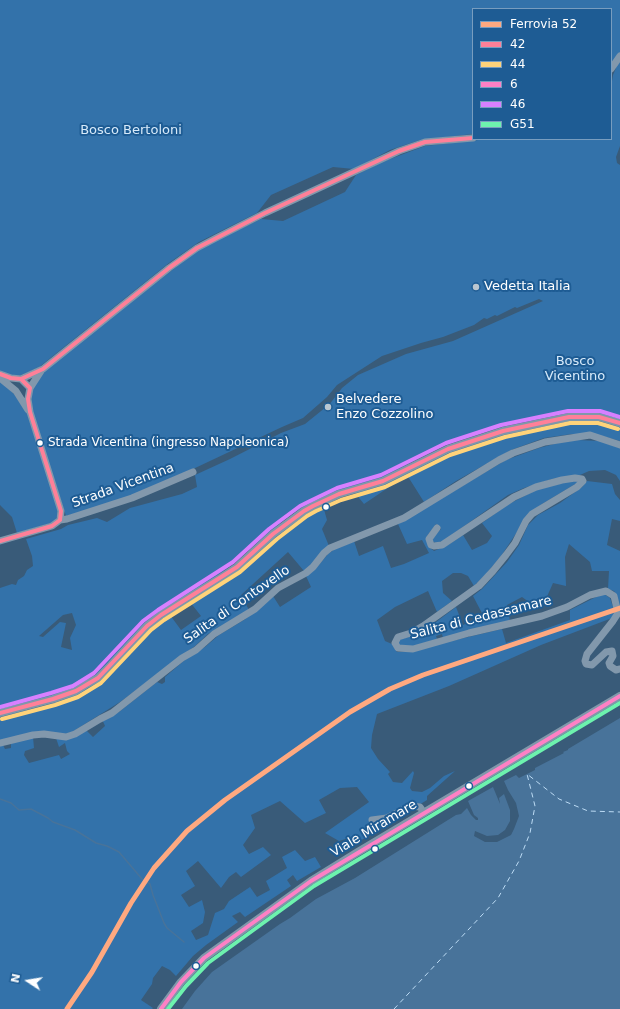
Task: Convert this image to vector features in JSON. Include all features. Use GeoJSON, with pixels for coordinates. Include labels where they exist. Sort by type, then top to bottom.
{"type":"FeatureCollection","features":[{"type":"Feature","properties":{"kind":"main road"},"geometry":{"type":"LineString","coordinates":[[0,713],[54,699],[76,691],[92,681],[111,665],[147,626],[161,615],[219,580],[237,567],[273,534],[313,506],[339,494],[383,481],[448,449],[503,431],[570,417],[599,417],[620,423]]}},
{"type":"Feature","properties":{"kind":"main road","name":"Viale Miramare"},"geometry":{"type":"LineString","coordinates":[[161,1009],[181,982],[204,958],[325,872],[620,696]]}},
{"type":"Feature","properties":{"kind":"street"},"geometry":{"type":"LineString","coordinates":[[612,68],[620,56]]}},
{"type":"Feature","properties":{"kind":"street"},"geometry":{"type":"LineString","coordinates":[[0,374],[11,378],[21,379],[43,369],[169,268],[197,248],[265,213],[399,151],[426,142],[472,138]]}},
{"type":"Feature","properties":{"kind":"street"},"geometry":{"type":"LineString","coordinates":[[43,369],[30,388],[28,399],[30,412],[61,511],[60,520]]}},
{"type":"Feature","properties":{"kind":"street"},"geometry":{"type":"LineString","coordinates":[[0,378],[16,391],[30,412]]}},
{"type":"Feature","properties":{"kind":"street"},"geometry":{"type":"LineString","coordinates":[[21,379],[30,388]]}},
{"type":"Feature","properties":{"kind":"street"},"geometry":{"type":"LineString","coordinates":[[16,391],[21,379]]}},
{"type":"Feature","properties":{"kind":"street"},"geometry":{"type":"LineString","coordinates":[[16,391],[30,388]]}},
{"type":"Feature","properties":{"kind":"street","name":"Salita di Contovello"},"geometry":{"type":"LineString","coordinates":[[0,743],[33,735],[44,734],[66,737],[75,734],[112,713],[182,658],[196,650],[214,634],[255,609],[278,588],[306,573],[330,548],[404,518],[513,453],[545,442],[590,436],[620,445]]}},
{"type":"Feature","properties":{"kind":"street","name":"Strada Vicentina"},"geometry":{"type":"LineString","coordinates":[[0,541],[52,526],[60,520],[132,498],[193,472]]}},
{"type":"Feature","properties":{"kind":"street","name":"Salita di Cedassamare"},"geometry":{"type":"LineString","coordinates":[[437,528],[429,539],[431,546],[442,545],[514,497],[536,487],[562,480],[582,478],[582,482],[577,487],[532,514],[526,521],[515,543],[494,572],[479,586],[423,626],[411,633],[398,637],[395,643],[398,648],[412,649],[542,616],[561,610],[590,595],[606,591],[614,596],[618,613],[587,654],[585,661],[586,664],[592,665],[606,652],[612,651],[613,656],[609,663],[610,666],[616,670],[620,669]]}},
{"type":"Feature","properties":{"kind":"street"},"geometry":{"type":"LineString","coordinates":[[372,820],[387,818],[411,806],[420,807],[424,813]]}},
{"type":"Feature","properties":{"kind":"green space"},"geometry":{"type":"Polygon","coordinates":[[[0,0],[620,0],[620,146],[616,157],[617,163],[620,165],[620,418],[598,414],[566,413],[505,426],[465,438],[434,450],[386,476],[320,498],[290,515],[212,581],[192,592],[116,656],[97,674],[79,685],[56,695],[0,709],[0,588],[12,584],[16,585],[18,580],[33,566],[32,556],[26,539],[61,529],[68,525],[97,518],[107,522],[130,508],[182,494],[197,487],[195,475],[281,433],[305,424],[326,407],[330,410],[331,408],[329,405],[342,388],[358,375],[406,354],[453,341],[543,301],[539,299],[517,308],[515,307],[497,316],[495,315],[487,319],[484,318],[474,325],[443,337],[382,356],[337,385],[327,397],[303,418],[193,469],[116,502],[66,516],[32,412],[31,393],[41,373],[185,260],[207,245],[261,219],[283,221],[345,192],[356,175],[382,162],[425,146],[478,140],[612,140],[612,81],[616,68],[612,66],[612,8],[472,8],[472,134],[420,140],[390,150],[354,169],[333,167],[271,195],[257,213],[199,242],[169,263],[38,368],[19,376],[11,376],[0,372],[0,0]],[[72,613],[63,615],[39,636],[43,637],[60,622],[66,623],[61,647],[72,650],[70,638],[76,625],[72,613]]]}},
{"type":"Feature","properties":{"kind":"green space"},"geometry":{"type":"Polygon","coordinates":[[[0,380],[15,395],[27,413],[58,509],[56,519],[51,523],[17,533],[12,517],[0,505],[0,380]]]}},
{"type":"Feature","properties":{"kind":"green space"},"geometry":{"type":"Polygon","coordinates":[[[579,418],[620,426],[620,441],[606,437],[572,434],[544,438],[511,450],[456,481],[424,502],[407,475],[364,504],[355,493],[451,452],[498,436],[579,418]]]}},
{"type":"Feature","properties":{"kind":"green space"},"geometry":{"type":"Polygon","coordinates":[[[577,440],[600,441],[620,448],[620,481],[616,475],[605,470],[589,471],[580,475],[552,479],[524,488],[508,495],[443,541],[436,543],[432,541],[441,529],[436,524],[427,536],[429,547],[434,551],[448,545],[463,535],[472,550],[487,543],[492,536],[482,523],[507,505],[536,490],[574,480],[577,481],[577,483],[542,504],[529,514],[501,556],[474,586],[468,576],[461,573],[453,573],[442,581],[443,593],[452,601],[437,612],[428,591],[395,607],[377,620],[385,641],[392,644],[397,652],[405,652],[502,629],[506,643],[570,620],[570,610],[604,594],[610,598],[613,607],[614,614],[612,618],[541,645],[449,686],[377,714],[372,735],[371,748],[378,759],[390,772],[388,774],[393,782],[402,783],[413,771],[414,773],[410,788],[412,791],[422,792],[430,788],[444,776],[455,771],[427,796],[427,800],[355,844],[352,837],[339,841],[325,833],[369,802],[357,787],[340,788],[319,800],[326,813],[305,823],[280,801],[251,815],[255,828],[243,845],[249,854],[263,847],[271,855],[241,877],[236,872],[229,877],[221,888],[198,861],[186,871],[195,886],[181,895],[189,907],[202,900],[205,912],[203,923],[191,931],[196,940],[208,935],[215,913],[224,909],[229,901],[250,887],[257,897],[270,890],[266,881],[287,868],[282,857],[295,850],[305,861],[315,857],[321,867],[297,881],[293,875],[287,880],[291,886],[245,917],[240,912],[232,916],[238,922],[193,956],[176,976],[170,970],[162,966],[153,978],[152,984],[141,1000],[153,1008],[152,1009],[0,1009],[0,746],[3,745],[5,749],[11,748],[11,743],[33,737],[34,748],[25,751],[24,755],[29,763],[59,755],[61,759],[70,754],[67,751],[65,743],[59,747],[56,738],[70,739],[86,730],[93,737],[105,726],[102,719],[119,712],[157,682],[162,684],[165,682],[165,677],[186,659],[205,647],[219,635],[244,620],[273,596],[280,607],[311,587],[306,576],[335,549],[354,541],[359,556],[383,546],[391,568],[429,553],[422,540],[407,544],[398,524],[506,460],[539,448],[577,440]]]}},
{"type":"Feature","properties":{"kind":"green space"},"geometry":{"type":"Polygon","coordinates":[[[587,481],[612,484],[615,494],[620,500],[620,521],[612,519],[607,545],[620,551],[620,613],[617,596],[614,591],[608,589],[609,571],[592,571],[590,562],[569,544],[565,557],[566,586],[553,583],[546,599],[542,602],[539,599],[529,602],[522,597],[507,605],[510,621],[443,638],[442,634],[436,636],[437,639],[415,646],[399,646],[400,639],[409,637],[428,628],[456,607],[463,625],[483,615],[473,596],[482,589],[507,562],[519,545],[528,525],[538,515],[560,503],[582,487],[587,481]]]}},
{"type":"Feature","properties":{"kind":"green space"},"geometry":{"type":"Polygon","coordinates":[[[323,506],[327,520],[322,529],[329,546],[311,567],[304,571],[288,552],[241,595],[249,610],[208,634],[195,646],[120,702],[72,732],[65,734],[0,740],[0,717],[62,700],[95,684],[153,625],[170,615],[181,630],[201,616],[190,602],[228,578],[252,559],[272,539],[304,514],[323,506]]]}},
{"type":"Feature","properties":{"kind":"shaded area"},"geometry":{"type":"Polygon","coordinates":[[[620,718],[620,1009],[182,1009],[195,991],[212,972],[316,899],[355,878],[456,815],[461,814],[467,808],[471,815],[478,820],[478,818],[474,815],[468,801],[493,787],[500,804],[499,798],[504,794],[510,810],[510,821],[505,830],[498,835],[487,836],[475,831],[474,836],[485,842],[497,842],[511,835],[519,816],[516,803],[504,781],[516,775],[519,778],[535,770],[535,768],[564,753],[563,752],[620,718]]]}},
{"type":"Feature","properties":{"kind":"waterway"},"geometry":{"type":"LineString","coordinates":[[0,799],[11,803],[19,810],[31,809],[53,822],[75,830],[96,843],[107,846],[119,852],[142,879],[150,884],[164,923],[167,928],[184,942]]}},
{"type":"Feature","properties":{"kind":"ferry route"},"geometry":{"type":"LineString","coordinates":[[394,1009],[498,898],[519,861],[530,833],[535,806],[527,774],[559,799],[588,811],[620,812]]}},
{"type":"Feature","properties":{"kind":"rail line","name":"52"},"geometry":{"type":"LineString","coordinates":[[67,1009],[92,972],[131,903],[154,868],[187,831],[225,800],[350,712],[390,689],[423,675],[620,608]]}},
{"type":"Feature","properties":{"kind":"transit line","name":"42"},"geometry":{"type":"LineString","coordinates":[[0,374],[11,378],[21,379],[43,369],[169,268],[197,248],[265,213],[399,151],[425,142],[472,138]]}},
{"type":"Feature","properties":{"kind":"transit line","name":"42"},"geometry":{"type":"LineString","coordinates":[[10,378],[21,379],[30,388],[28,399],[30,412],[61,511],[60,520]]}},
{"type":"Feature","properties":{"kind":"transit line","name":"46"},"geometry":{"type":"LineString","coordinates":[[0,707],[73,686],[94,673],[143,621],[233,562],[269,529],[300,506],[337,488],[381,475],[446,443],[501,425],[568,411],[600,411],[620,417]]}},
{"type":"Feature","properties":{"kind":"transit line","name":"42"},"geometry":{"type":"LineString","coordinates":[[0,713],[53,699],[76,691],[98,678],[147,626],[161,615],[237,567],[273,534],[313,506],[339,494],[383,481],[448,449],[503,431],[569,417],[599,417],[620,423]]}},
{"type":"Feature","properties":{"kind":"transit line","name":"44"},"geometry":{"type":"LineString","coordinates":[[2,719],[55,705],[78,697],[101,683],[151,630],[164,620],[240,572],[277,539],[316,511],[341,500],[385,487],[450,455],[505,437],[570,423],[598,423],[618,429]]}},
{"type":"Feature","properties":{"kind":"transit line","name":"42"},"geometry":{"type":"LineString","coordinates":[[0,541],[52,526],[60,520]]}},
{"type":"Feature","properties":{"kind":"transit line","name":"6"},"geometry":{"type":"LineString","coordinates":[[161,1009],[181,982],[204,958],[311,881],[620,696]]}},
{"type":"Feature","properties":{"kind":"transit line","name":"G51"},"geometry":{"type":"LineString","coordinates":[[168,1009],[186,986],[208,963],[314,886],[620,703]]}},
{"type":"Feature","properties":{"kind":"place","name":"Vedetta Italia"},"geometry":{"type":"Point","coordinates":[476,287]}},
{"type":"Feature","properties":{"kind":"place","name":"Belvedere Enzo Cozzolino"},"geometry":{"type":"Point","coordinates":[328,407]}},
{"type":"Feature","properties":{"kind":"place","name":"Strada Vicentina (ingresso Napoleonica)"},"geometry":{"type":"Point","coordinates":[40,443]}},
{"type":"Feature","properties":{"kind":"park label","name":"Bosco Bertoloni"},"geometry":{"type":"Point","coordinates":[131,131]}},
{"type":"Feature","properties":{"kind":"park label","name":"Bosco Vicentino"},"geometry":{"type":"Point","coordinates":[575,370]}}]}
